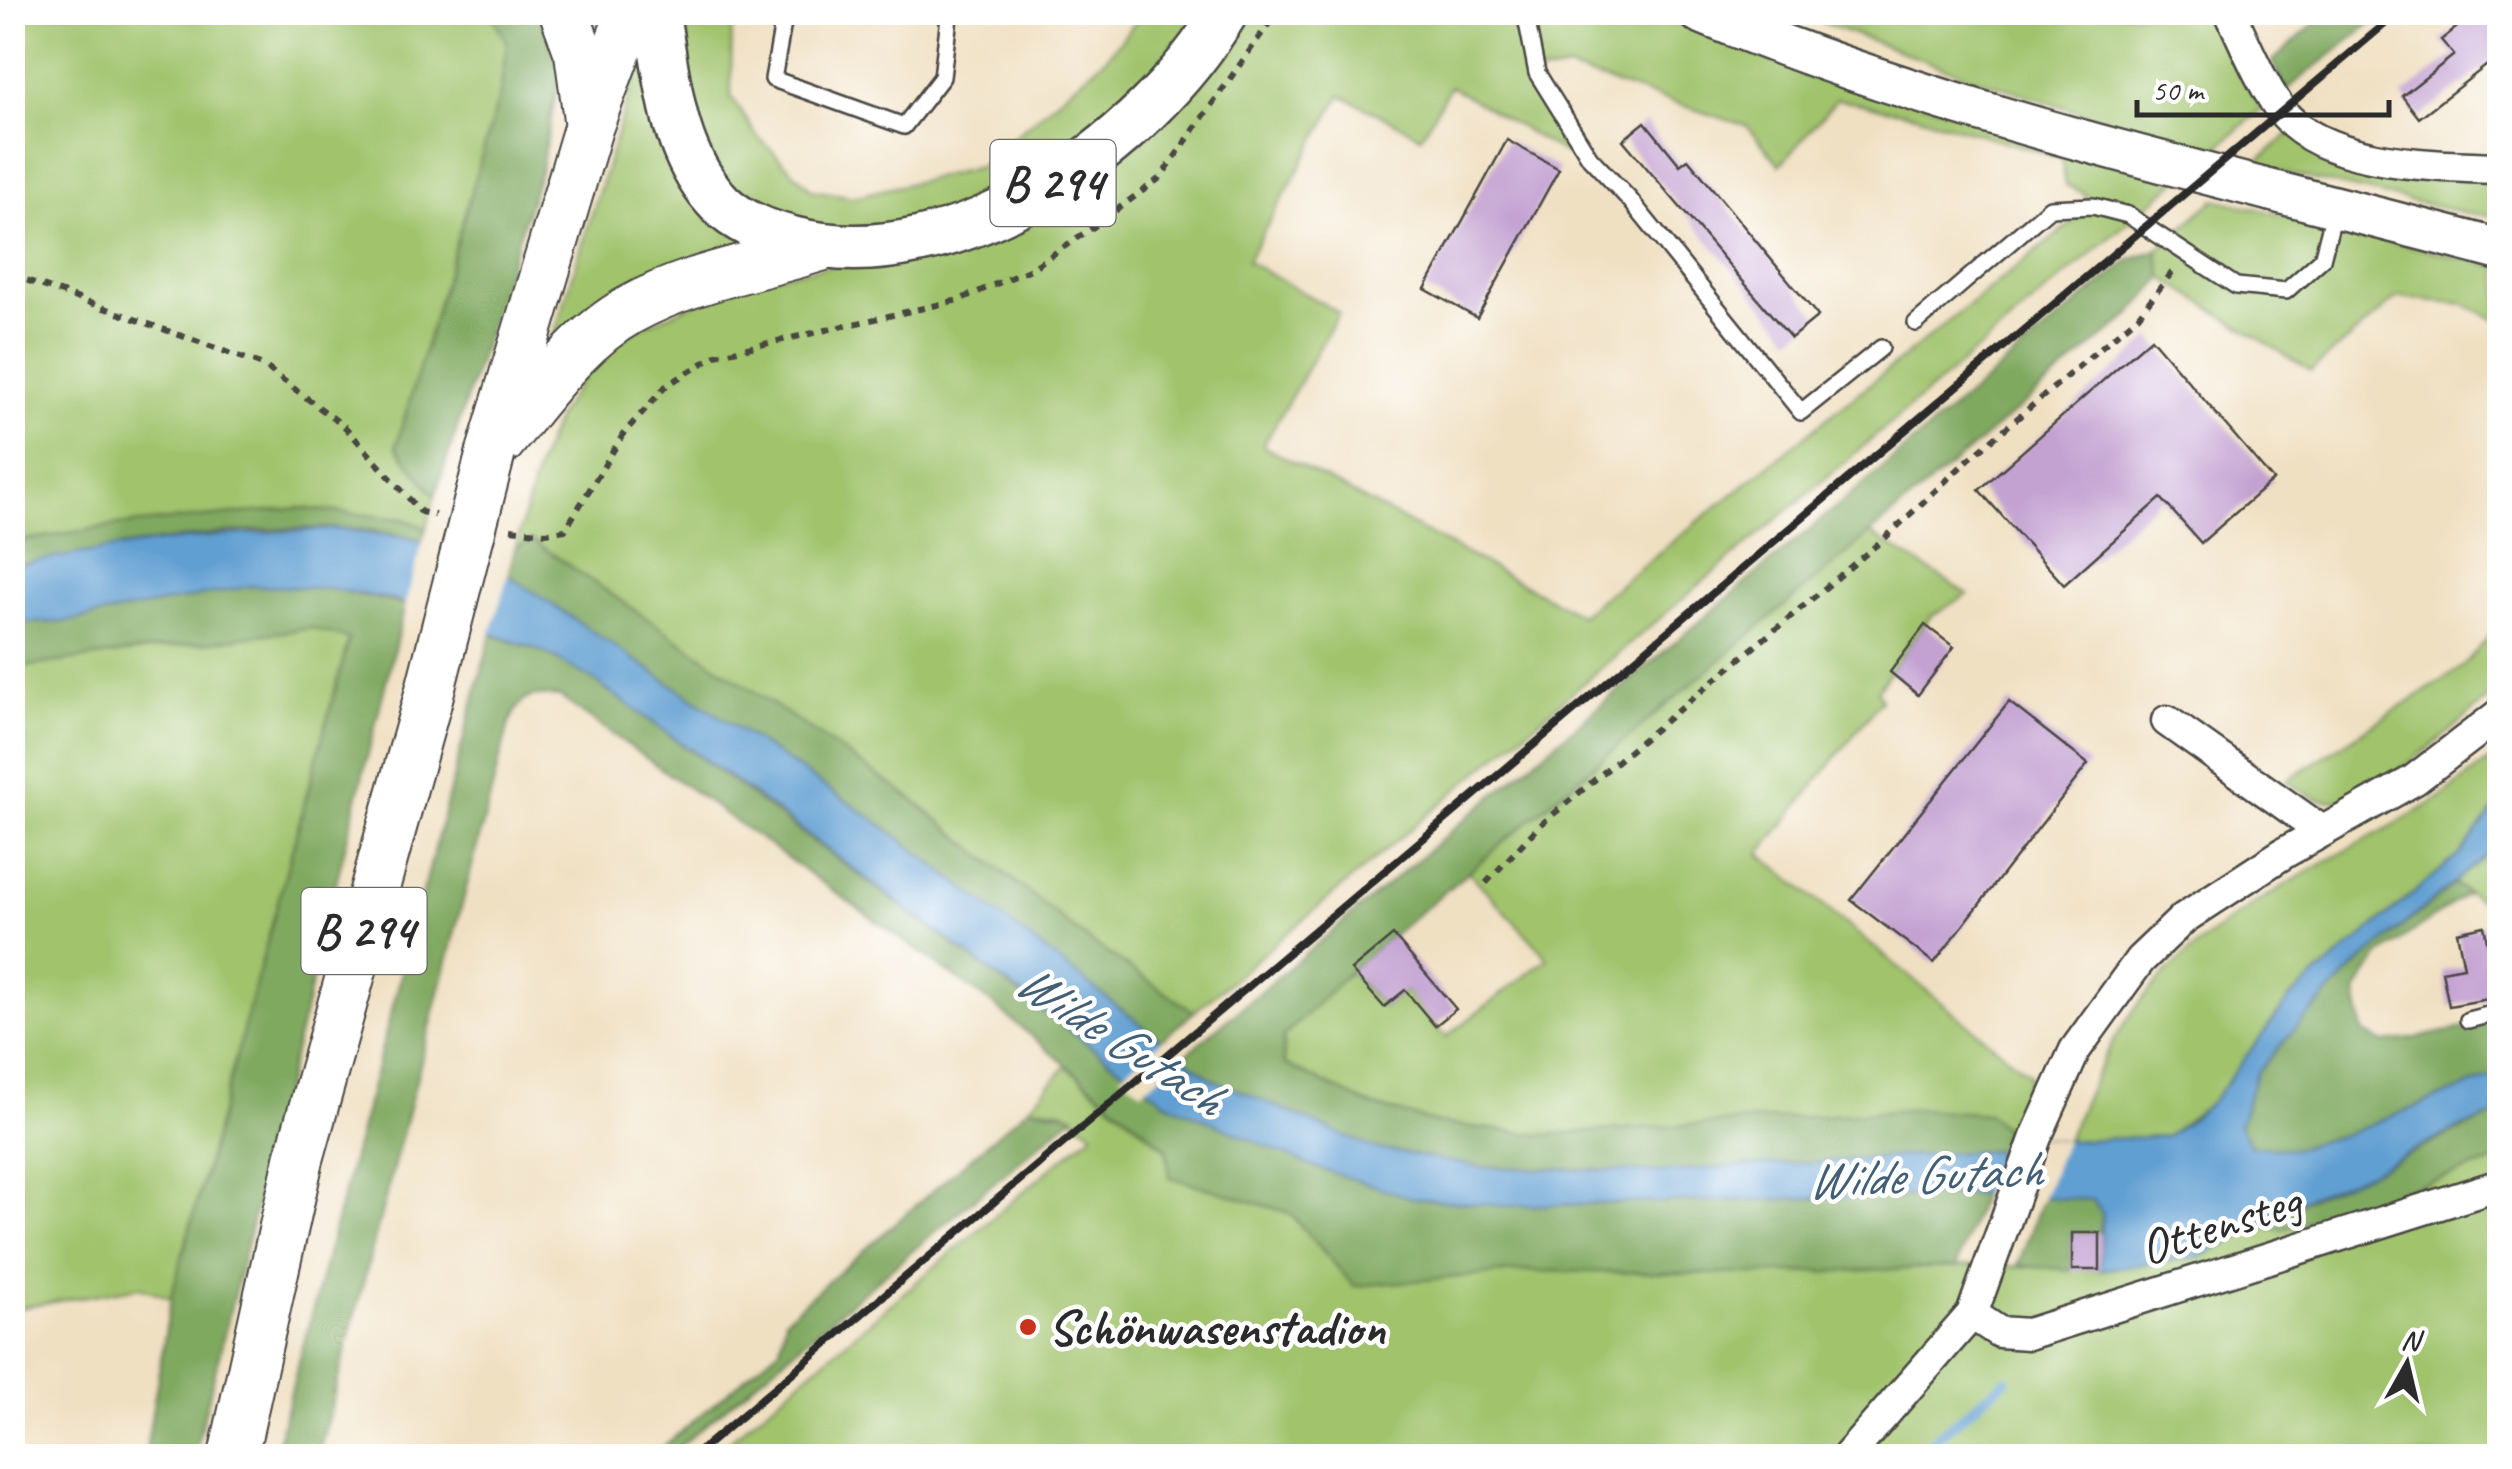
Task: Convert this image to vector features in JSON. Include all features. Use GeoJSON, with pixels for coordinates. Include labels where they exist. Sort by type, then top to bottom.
{"type":"FeatureCollection","features":[{"type":"Feature","properties":{"kind":"highway","name":"B 294"},"geometry":{"type":"LineString","coordinates":[[564,12],[579,53],[588,128]]}},
{"type":"Feature","properties":{"kind":"highway","name":"B 294"},"geometry":{"type":"LineString","coordinates":[[232,1456],[299,1159],[427,702],[491,452],[588,128],[631,12]]}},
{"type":"Feature","properties":{"kind":"highway","name":"B 294"},"geometry":{"type":"LineString","coordinates":[[491,452],[581,348],[626,312],[708,277],[820,247]]}},
{"type":"Feature","properties":{"kind":"main road","name":"B 294"},"geometry":{"type":"LineString","coordinates":[[656,12],[676,128],[700,178],[718,201],[747,223],[820,247],[882,246],[919,240],[980,219],[1038,191],[1082,165],[1143,115],[1179,76],[1225,12]]}},
{"type":"Feature","properties":{"kind":"main road"},"geometry":{"type":"LineString","coordinates":[[1699,12],[1840,65],[2021,122],[2500,250]]}},
{"type":"Feature","properties":{"kind":"street"},"geometry":{"type":"LineString","coordinates":[[2230,12],[2282,112],[2308,135],[2342,150],[2422,165],[2500,168]]}},
{"type":"Feature","properties":{"kind":"street"},"geometry":{"type":"LineString","coordinates":[[1848,1456],[1972,1314],[2036,1137],[2075,1050],[2140,960],[2184,918],[2414,780],[2500,714]]}},
{"type":"Feature","properties":{"kind":"street"},"geometry":{"type":"LineString","coordinates":[[2168,721],[2322,832]]}},
{"type":"Feature","properties":{"kind":"street","name":"Ottensteg"},"geometry":{"type":"LineString","coordinates":[[1972,1314],[1999,1332],[2028,1334],[2500,1185]]}},
{"type":"Feature","properties":{"kind":"lane"},"geometry":{"type":"LineString","coordinates":[[785,12],[773,79],[904,126],[942,77],[950,17],[946,12]]}},
{"type":"Feature","properties":{"kind":"lane"},"geometry":{"type":"LineString","coordinates":[[1524,12],[1537,73],[1590,158],[1630,200],[1800,412],[1881,348]]}},
{"type":"Feature","properties":{"kind":"lane"},"geometry":{"type":"LineString","coordinates":[[1916,323],[2050,208],[2093,206],[2128,215],[2236,286],[2286,291],[2322,259],[2335,209]]}},
{"type":"Feature","properties":{"kind":"lane"},"geometry":{"type":"LineString","coordinates":[[2468,1020],[2500,1012]]}},
{"type":"Feature","properties":{"kind":"path"},"geometry":{"type":"LineString","coordinates":[[1486,884],[1538,827],[1885,538],[1968,460],[2138,316],[2170,279],[2185,250]]}},
{"type":"Feature","properties":{"kind":"green space"},"geometry":{"type":"Polygon","coordinates":[[[2327,12],[2384,13],[2286,90],[2273,61],[2327,12]]]}},
{"type":"Feature","properties":{"kind":"green space"},"geometry":{"type":"Polygon","coordinates":[[[13,13],[491,13],[507,43],[500,94],[396,447],[435,496],[426,528],[404,519],[119,525],[13,542],[13,13]]]}},
{"type":"Feature","properties":{"kind":"green space"},"geometry":{"type":"Polygon","coordinates":[[[491,13],[553,13],[560,72],[541,168],[435,496],[396,447],[500,94],[507,43],[491,13]]]}},
{"type":"Feature","properties":{"kind":"green space"},"geometry":{"type":"Polygon","coordinates":[[[687,13],[732,13],[731,96],[756,135],[812,190],[853,197],[979,167],[1105,59],[1143,13],[1207,13],[1170,67],[1030,182],[935,223],[820,235],[732,199],[686,103],[687,13]]]}},
{"type":"Feature","properties":{"kind":"green space"},"geometry":{"type":"Polygon","coordinates":[[[1249,13],[1655,13],[1734,45],[2177,181],[1194,1012],[1084,937],[912,799],[532,541],[515,549],[538,465],[557,417],[588,369],[617,338],[747,280],[962,244],[1231,39],[1249,13]],[[1568,69],[1538,74],[1538,103],[1577,161],[1450,86],[1421,136],[1341,95],[1247,261],[1339,313],[1263,446],[1581,615],[2093,206],[2082,192],[2066,185],[2061,158],[1915,115],[1837,99],[1780,165],[1747,126],[1568,69]]]}},
{"type":"Feature","properties":{"kind":"green space"},"geometry":{"type":"Polygon","coordinates":[[[1797,13],[2215,13],[2264,107],[2209,155],[1948,69],[1797,13]]]}},
{"type":"Feature","properties":{"kind":"green space"},"geometry":{"type":"Polygon","coordinates":[[[638,66],[651,68],[755,239],[547,358],[638,66]]]}},
{"type":"Feature","properties":{"kind":"green space"},"geometry":{"type":"Polygon","coordinates":[[[2289,134],[2390,172],[2499,182],[2499,216],[2465,213],[2252,166],[2289,134]]]}},
{"type":"Feature","properties":{"kind":"green space"},"geometry":{"type":"Polygon","coordinates":[[[2215,199],[2499,267],[2499,321],[2464,304],[2398,297],[2311,371],[2163,278],[2157,250],[2215,199]]]}},
{"type":"Feature","properties":{"kind":"green space"},"geometry":{"type":"Polygon","coordinates":[[[2157,250],[2163,278],[2130,315],[1349,972],[1283,1037],[1284,1064],[1370,1105],[1438,1123],[1540,1135],[1922,1109],[1989,1114],[2009,1133],[2002,1150],[1655,1172],[1480,1167],[1373,1148],[1212,1079],[1183,1057],[2128,261],[2157,250]]]}},
{"type":"Feature","properties":{"kind":"green space"},"geometry":{"type":"Polygon","coordinates":[[[300,508],[404,519],[426,528],[422,542],[381,532],[332,528],[220,533],[13,566],[13,542],[119,525],[300,508]]]}},
{"type":"Feature","properties":{"kind":"green space"},"geometry":{"type":"Polygon","coordinates":[[[1870,533],[1968,594],[1931,616],[1877,690],[1881,700],[1760,854],[2030,1075],[2009,1133],[1989,1114],[1539,1135],[1438,1123],[1370,1105],[1284,1064],[1283,1037],[1349,972],[1384,1007],[1405,990],[1446,1037],[1548,958],[1468,871],[1870,533]]]}},
{"type":"Feature","properties":{"kind":"green space"},"geometry":{"type":"Polygon","coordinates":[[[532,540],[912,799],[1084,937],[1194,1012],[1160,1041],[882,825],[508,575],[515,549],[532,540]]]}},
{"type":"Feature","properties":{"kind":"green space"},"geometry":{"type":"Polygon","coordinates":[[[251,586],[327,588],[405,605],[194,1456],[145,1456],[171,1298],[349,639],[311,628],[13,668],[13,623],[64,622],[251,586]]]}},
{"type":"Feature","properties":{"kind":"green space"},"geometry":{"type":"Polygon","coordinates":[[[2499,626],[2499,689],[2415,759],[2364,791],[2341,799],[2317,799],[2286,781],[2461,668],[2499,626]]]}},
{"type":"Feature","properties":{"kind":"green space"},"geometry":{"type":"Polygon","coordinates":[[[311,628],[349,638],[171,1298],[140,1287],[13,1309],[13,668],[311,628]]]}},
{"type":"Feature","properties":{"kind":"green space"},"geometry":{"type":"Polygon","coordinates":[[[491,635],[544,652],[592,678],[1166,1102],[1412,1198],[1504,1206],[1982,1194],[1956,1267],[1754,1274],[1526,1271],[1354,1286],[1290,1213],[1170,1177],[1166,1148],[989,1001],[560,697],[541,695],[522,702],[509,724],[318,1456],[274,1456],[491,635]]]}},
{"type":"Feature","properties":{"kind":"green space"},"geometry":{"type":"Polygon","coordinates":[[[2499,753],[2499,803],[2461,853],[2290,998],[2211,1103],[2166,1136],[2066,1141],[2119,1033],[2142,1000],[2172,968],[2241,913],[2432,803],[2499,753]]]}},
{"type":"Feature","properties":{"kind":"green space"},"geometry":{"type":"Polygon","coordinates":[[[2499,838],[2499,913],[2454,884],[2499,838]]]}},
{"type":"Feature","properties":{"kind":"green space"},"geometry":{"type":"Polygon","coordinates":[[[2454,884],[2467,893],[2378,957],[2356,992],[2363,1032],[2384,1043],[2499,1021],[2499,1074],[2347,1134],[2295,1149],[2251,1146],[2239,1126],[2256,1074],[2357,965],[2454,884]]]}},
{"type":"Feature","properties":{"kind":"green space"},"geometry":{"type":"Polygon","coordinates":[[[1066,1066],[1166,1149],[1171,1177],[1289,1213],[1354,1286],[1526,1271],[1754,1274],[1988,1265],[2100,1270],[2203,1256],[2261,1226],[2281,1230],[2499,1160],[2499,1456],[711,1456],[1093,1133],[1063,1110],[1029,1107],[1066,1066]]]}},
{"type":"Feature","properties":{"kind":"green space"},"geometry":{"type":"Polygon","coordinates":[[[1029,1107],[1074,1115],[668,1456],[652,1456],[780,1348],[785,1319],[1029,1107]]]}},
{"type":"Feature","properties":{"kind":"green space"},"geometry":{"type":"Polygon","coordinates":[[[2499,1114],[2499,1160],[2281,1230],[2261,1226],[2312,1198],[2499,1114]]]}},
{"type":"Feature","properties":{"kind":"green space"},"geometry":{"type":"Polygon","coordinates":[[[2043,1197],[2093,1200],[2102,1214],[2100,1233],[2072,1234],[2072,1270],[2018,1265],[2043,1197]]]}},
{"type":"Feature","properties":{"kind":"water","name":"Wilde Gutach"},"geometry":{"type":"Polygon","coordinates":[[[338,529],[410,538],[508,575],[882,825],[1212,1079],[1373,1148],[1480,1167],[1655,1172],[2001,1150],[2036,1137],[2066,1141],[2166,1136],[2211,1103],[2290,998],[2461,853],[2499,803],[2499,838],[2485,856],[2357,965],[2292,1032],[2256,1074],[2239,1126],[2251,1146],[2295,1149],[2347,1134],[2499,1074],[2499,1114],[2454,1130],[2367,1174],[2302,1200],[2203,1256],[2100,1270],[2102,1214],[2093,1200],[1982,1194],[1504,1206],[1412,1198],[1311,1166],[1166,1102],[760,799],[592,679],[544,652],[394,600],[327,588],[251,586],[64,622],[13,623],[13,566],[174,540],[338,529]]]}},
{"type":"Feature","properties":{"kind":"pier"},"geometry":{"type":"Polygon","coordinates":[[[424,538],[509,571],[489,640],[404,609],[424,538]]]}},
{"type":"Feature","properties":{"kind":"pier"},"geometry":{"type":"Polygon","coordinates":[[[1164,1038],[1187,1054],[1142,1091],[1121,1075],[1164,1038]]]}},
{"type":"Feature","properties":{"kind":"pier"},"geometry":{"type":"Polygon","coordinates":[[[2026,1136],[2065,1141],[2041,1202],[1980,1199],[2004,1144],[2026,1136]]]}},
{"type":"Feature","properties":{"kind":"building"},"geometry":{"type":"Polygon","coordinates":[[[2476,12],[2500,12],[2500,55],[2419,118],[2402,96],[2454,55],[2441,40],[2476,12]]]}},
{"type":"Feature","properties":{"kind":"building"},"geometry":{"type":"Polygon","coordinates":[[[1645,122],[1680,165],[1688,159],[1818,316],[1791,338],[1623,140],[1645,122]]]}},
{"type":"Feature","properties":{"kind":"building"},"geometry":{"type":"Polygon","coordinates":[[[1507,140],[1559,169],[1477,318],[1425,289],[1507,140]]]}},
{"type":"Feature","properties":{"kind":"building"},"geometry":{"type":"Polygon","coordinates":[[[2151,338],[2273,480],[2201,543],[2161,498],[2064,585],[1979,490],[2151,338]]]}},
{"type":"Feature","properties":{"kind":"building"},"geometry":{"type":"Polygon","coordinates":[[[1925,625],[1954,647],[1918,695],[1890,672],[1925,625]]]}},
{"type":"Feature","properties":{"kind":"building"},"geometry":{"type":"Polygon","coordinates":[[[2009,702],[2088,764],[1934,963],[1851,900],[2009,702]]]}},
{"type":"Feature","properties":{"kind":"building"},"geometry":{"type":"Polygon","coordinates":[[[2484,926],[2488,946],[2500,944],[2500,997],[2449,1006],[2442,971],[2464,967],[2457,932],[2484,926]]]}},
{"type":"Feature","properties":{"kind":"building"},"geometry":{"type":"Polygon","coordinates":[[[1393,935],[1456,1009],[1435,1026],[1405,990],[1384,1007],[1351,970],[1393,935]]]}},
{"type":"Feature","properties":{"kind":"building"},"geometry":{"type":"Polygon","coordinates":[[[2072,1233],[2100,1233],[2100,1270],[2072,1270],[2072,1233]]]}},
{"type":"Feature","properties":{"kind":"waterway"},"geometry":{"type":"LineString","coordinates":[[1914,1456],[2006,1380]]}},
{"type":"Feature","properties":{"kind":"railway"},"geometry":{"type":"LineString","coordinates":[[694,1456],[2399,12]]}},
{"type":"Feature","properties":{"kind":"place","name":"Schönwasenstadion"},"geometry":{"type":"Point","coordinates":[1028,1327]}}]}
